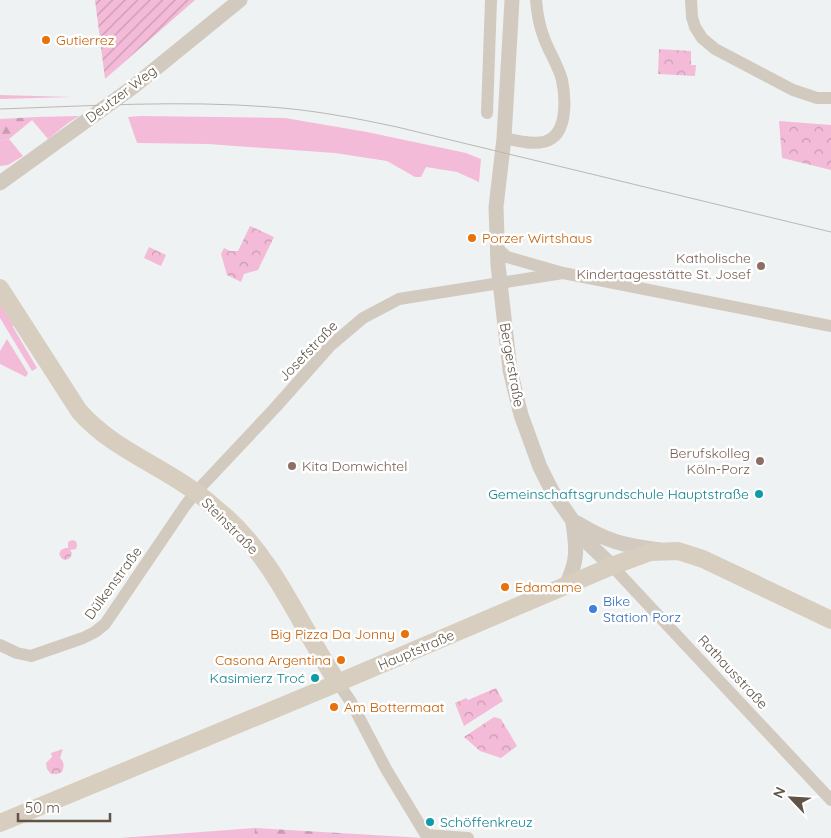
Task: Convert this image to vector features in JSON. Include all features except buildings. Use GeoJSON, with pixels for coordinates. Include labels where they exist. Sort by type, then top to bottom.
{"type":"FeatureCollection","features":[{"type":"Feature","properties":{"kind":"main road","name":"Steinstraße"},"geometry":{"type":"LineString","coordinates":[[0,288],[79,411],[91,425],[143,461],[196,492],[227,519],[256,549],[293,605],[338,683]]}},
{"type":"Feature","properties":{"kind":"main road","name":"Hauptstraße"},"geometry":{"type":"LineString","coordinates":[[0,824],[612,566],[650,552],[678,551],[703,559],[831,620]]}},
{"type":"Feature","properties":{"kind":"street","name":"Deutzer Weg"},"geometry":{"type":"LineString","coordinates":[[0,183],[133,87],[240,0]]}},
{"type":"Feature","properties":{"kind":"street"},"geometry":{"type":"LineString","coordinates":[[487,114],[491,0]]}},
{"type":"Feature","properties":{"kind":"street","name":"Bergerstraße"},"geometry":{"type":"LineString","coordinates":[[512,0],[504,138],[496,202],[499,284],[510,370],[521,415],[540,467],[552,491],[589,544],[612,566]]}},
{"type":"Feature","properties":{"kind":"street"},"geometry":{"type":"LineString","coordinates":[[504,138],[534,143],[549,140],[557,135],[563,123],[565,104],[562,80],[544,38],[538,19],[536,0]]}},
{"type":"Feature","properties":{"kind":"street"},"geometry":{"type":"LineString","coordinates":[[691,0],[694,27],[702,38],[715,48],[793,90],[817,98],[831,98]]}},
{"type":"Feature","properties":{"kind":"street","name":"Josefstraße"},"geometry":{"type":"LineString","coordinates":[[497,248],[507,257],[563,273],[831,326]]}},
{"type":"Feature","properties":{"kind":"street","name":"Josefstraße"},"geometry":{"type":"LineString","coordinates":[[196,492],[330,346],[363,318],[399,299],[563,273]]}},
{"type":"Feature","properties":{"kind":"street","name":"Dülkenstraße"},"geometry":{"type":"LineString","coordinates":[[0,645],[17,653],[31,656],[95,632],[111,616],[196,492]]}},
{"type":"Feature","properties":{"kind":"street"},"geometry":{"type":"LineString","coordinates":[[572,520],[599,536],[616,542],[664,550]]}},
{"type":"Feature","properties":{"kind":"street"},"geometry":{"type":"LineString","coordinates":[[565,587],[576,560],[576,544],[572,520]]}},
{"type":"Feature","properties":{"kind":"street","name":"Rathausstraße"},"geometry":{"type":"LineString","coordinates":[[612,566],[831,800]]}},
{"type":"Feature","properties":{"kind":"street","name":"Steinstraße"},"geometry":{"type":"LineString","coordinates":[[338,683],[352,702],[386,769],[426,835],[468,838]]}},
{"type":"Feature","properties":{"kind":"green space"},"geometry":{"type":"Polygon","coordinates":[[[95,0],[195,0],[105,79],[95,0]]]}},
{"type":"Feature","properties":{"kind":"green space"},"geometry":{"type":"Polygon","coordinates":[[[659,49],[691,51],[691,65],[696,65],[695,76],[658,74],[659,49]]]}},
{"type":"Feature","properties":{"kind":"green space"},"geometry":{"type":"Polygon","coordinates":[[[0,95],[73,97],[0,99],[0,95]]]}},
{"type":"Feature","properties":{"kind":"green space"},"geometry":{"type":"Polygon","coordinates":[[[79,116],[48,139],[32,120],[36,117],[79,116]]]}},
{"type":"Feature","properties":{"kind":"green space"},"geometry":{"type":"Polygon","coordinates":[[[36,117],[9,139],[0,141],[0,119],[36,117]]]}},
{"type":"Feature","properties":{"kind":"green space"},"geometry":{"type":"Polygon","coordinates":[[[128,117],[285,118],[367,132],[466,153],[481,159],[479,182],[457,172],[426,167],[421,177],[415,177],[387,161],[335,153],[208,144],[137,143],[128,117]]]}},
{"type":"Feature","properties":{"kind":"green space"},"geometry":{"type":"Polygon","coordinates":[[[779,121],[831,125],[831,170],[782,158],[779,121]]]}},
{"type":"Feature","properties":{"kind":"green space"},"geometry":{"type":"Polygon","coordinates":[[[9,139],[23,156],[8,165],[0,166],[0,141],[9,139]]]}},
{"type":"Feature","properties":{"kind":"green space"},"geometry":{"type":"Polygon","coordinates":[[[250,226],[274,237],[258,270],[244,274],[241,282],[227,275],[221,254],[224,248],[230,251],[238,251],[250,226]]]}},
{"type":"Feature","properties":{"kind":"green space"},"geometry":{"type":"Polygon","coordinates":[[[149,247],[166,255],[161,266],[144,258],[149,247]]]}},
{"type":"Feature","properties":{"kind":"green space"},"geometry":{"type":"Polygon","coordinates":[[[0,303],[13,322],[13,327],[37,368],[32,371],[0,318],[0,303]]]}},
{"type":"Feature","properties":{"kind":"green space"},"geometry":{"type":"Polygon","coordinates":[[[7,339],[28,373],[26,377],[0,364],[0,351],[7,339]]]}},
{"type":"Feature","properties":{"kind":"green space"},"geometry":{"type":"Polygon","coordinates":[[[76,541],[76,549],[70,550],[72,553],[70,558],[62,559],[59,554],[61,550],[68,548],[68,542],[76,541]]]}},
{"type":"Feature","properties":{"kind":"green space"},"geometry":{"type":"Polygon","coordinates":[[[496,688],[503,701],[464,726],[455,703],[466,698],[468,700],[496,688]]]}},
{"type":"Feature","properties":{"kind":"green space"},"geometry":{"type":"Polygon","coordinates":[[[494,717],[501,719],[517,746],[501,758],[480,751],[464,737],[494,717]]]}},
{"type":"Feature","properties":{"kind":"green space"},"geometry":{"type":"Polygon","coordinates":[[[63,749],[60,758],[64,765],[62,772],[51,774],[47,769],[46,763],[52,757],[51,753],[63,749]]]}},
{"type":"Feature","properties":{"kind":"green space"},"geometry":{"type":"Polygon","coordinates":[[[255,828],[254,838],[120,838],[255,828]]]}},
{"type":"Feature","properties":{"kind":"green space"},"geometry":{"type":"Polygon","coordinates":[[[255,828],[424,838],[254,838],[255,828]]]}},
{"type":"Feature","properties":{"kind":"tram line"},"geometry":{"type":"LineString","coordinates":[[0,109],[135,104],[202,104],[286,108],[318,112],[397,127],[831,232]]}},
{"type":"Feature","properties":{"kind":"place","name":"Gutierrez"},"geometry":{"type":"Point","coordinates":[46,40]}},
{"type":"Feature","properties":{"kind":"place","name":"Porzer Wirtshaus"},"geometry":{"type":"Point","coordinates":[472,238]}},
{"type":"Feature","properties":{"kind":"place","name":"Katholische Kindertagesstätte St. Josef"},"geometry":{"type":"Point","coordinates":[761,266]}},
{"type":"Feature","properties":{"kind":"place","name":"Berufskolleg Köln-Porz"},"geometry":{"type":"Point","coordinates":[760,461]}},
{"type":"Feature","properties":{"kind":"place","name":"Kita Domwichtel"},"geometry":{"type":"Point","coordinates":[292,466]}},
{"type":"Feature","properties":{"kind":"place","name":"Gemeinschaftsgrundschule Hauptstraße"},"geometry":{"type":"Point","coordinates":[759,494]}},
{"type":"Feature","properties":{"kind":"place","name":"Edamame"},"geometry":{"type":"Point","coordinates":[505,587]}},
{"type":"Feature","properties":{"kind":"place","name":"Bike Station Porz"},"geometry":{"type":"Point","coordinates":[593,609]}},
{"type":"Feature","properties":{"kind":"place","name":"Big Pizza Da Jonny"},"geometry":{"type":"Point","coordinates":[405,634]}},
{"type":"Feature","properties":{"kind":"place","name":"Casona Argentina"},"geometry":{"type":"Point","coordinates":[341,660]}},
{"type":"Feature","properties":{"kind":"place","name":"Kasimierz Troć"},"geometry":{"type":"Point","coordinates":[315,678]}},
{"type":"Feature","properties":{"kind":"place","name":"Am Bottermaat"},"geometry":{"type":"Point","coordinates":[334,707]}},
{"type":"Feature","properties":{"kind":"place","name":"Schöffenkreuz"},"geometry":{"type":"Point","coordinates":[430,822]}}]}
